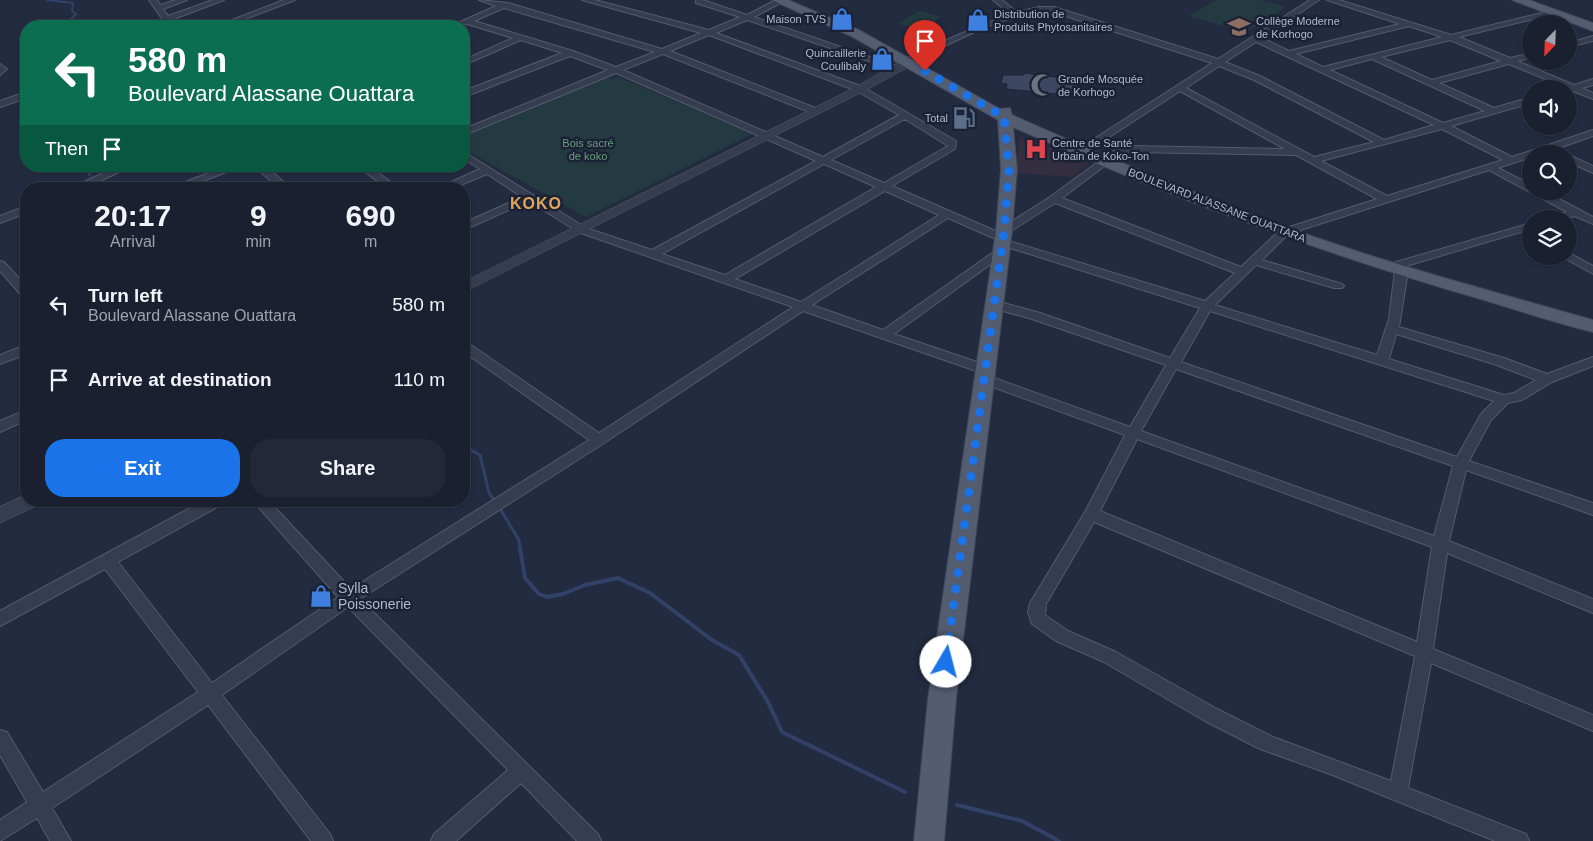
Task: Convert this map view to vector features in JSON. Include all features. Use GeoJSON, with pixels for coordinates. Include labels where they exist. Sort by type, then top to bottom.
{"type":"FeatureCollection","features":[{"type":"Feature","properties":{"kind":"main road","name":"BOULEVARD ALASSANE OUATTARA"},"geometry":{"type":"LineString","coordinates":[[782,0],[855,33],[906,63],[1004,114],[1106,160],[1287,231],[1593,326]]}},
{"type":"Feature","properties":{"kind":"main road"},"geometry":{"type":"LineString","coordinates":[[1518,0],[1593,27]]}},
{"type":"Feature","properties":{"kind":"main road"},"geometry":{"type":"LineString","coordinates":[[929,841],[942,699],[1003,240],[1009,169],[1004,114]]}},
{"type":"Feature","properties":{"kind":"main road","name":"BOULEVARD ALASSANE OUATTARA"},"geometry":{"type":"LineString","coordinates":[[1401,267],[1593,320]]}},
{"type":"Feature","properties":{"kind":"street"},"geometry":{"type":"LineString","coordinates":[[153,0],[166,19],[220,0]]}},
{"type":"Feature","properties":{"kind":"street"},"geometry":{"type":"LineString","coordinates":[[159,8],[183,0]]}},
{"type":"Feature","properties":{"kind":"street"},"geometry":{"type":"LineString","coordinates":[[236,20],[291,0]]}},
{"type":"Feature","properties":{"kind":"street"},"geometry":{"type":"LineString","coordinates":[[483,0],[662,51],[815,111]]}},
{"type":"Feature","properties":{"kind":"street"},"geometry":{"type":"LineString","coordinates":[[469,20],[516,0]]}},
{"type":"Feature","properties":{"kind":"street"},"geometry":{"type":"LineString","coordinates":[[586,0],[707,32],[860,89],[953,143],[952,147],[882,186],[725,280]]}},
{"type":"Feature","properties":{"kind":"street"},"geometry":{"type":"LineString","coordinates":[[470,130],[750,16],[782,0]]}},
{"type":"Feature","properties":{"kind":"street"},"geometry":{"type":"LineString","coordinates":[[997,0],[1016,15]]}},
{"type":"Feature","properties":{"kind":"street"},"geometry":{"type":"LineString","coordinates":[[1083,150],[1315,0]]}},
{"type":"Feature","properties":{"kind":"street"},"geometry":{"type":"LineString","coordinates":[[1331,0],[1451,37],[1551,80]]}},
{"type":"Feature","properties":{"kind":"street"},"geometry":{"type":"LineString","coordinates":[[699,1],[906,63]]}},
{"type":"Feature","properties":{"kind":"street"},"geometry":{"type":"LineString","coordinates":[[470,285],[860,89],[906,63],[1016,15],[1038,8],[1051,9],[1218,62],[1256,78],[1383,143]]}},
{"type":"Feature","properties":{"kind":"street"},"geometry":{"type":"LineString","coordinates":[[1324,69],[1551,12]]}},
{"type":"Feature","properties":{"kind":"street"},"geometry":{"type":"LineString","coordinates":[[470,22],[570,53],[615,70],[1003,240],[1206,307],[1504,399],[1517,396],[1547,379],[1593,362]]}},
{"type":"Feature","properties":{"kind":"street"},"geometry":{"type":"LineString","coordinates":[[1289,53],[1410,24]]}},
{"type":"Feature","properties":{"kind":"street"},"geometry":{"type":"LineString","coordinates":[[470,60],[521,37]]}},
{"type":"Feature","properties":{"kind":"street"},"geometry":{"type":"LineString","coordinates":[[1578,42],[1593,38]]}},
{"type":"Feature","properties":{"kind":"street"},"geometry":{"type":"LineString","coordinates":[[1257,39],[1324,69],[1511,160]]}},
{"type":"Feature","properties":{"kind":"street"},"geometry":{"type":"LineString","coordinates":[[470,92],[570,53]]}},
{"type":"Feature","properties":{"kind":"street"},"geometry":{"type":"LineString","coordinates":[[1374,57],[1492,111]]}},
{"type":"Feature","properties":{"kind":"street"},"geometry":{"type":"LineString","coordinates":[[1431,83],[1522,57]]}},
{"type":"Feature","properties":{"kind":"street"},"geometry":{"type":"LineString","coordinates":[[0,67],[3,69],[0,72]]}},
{"type":"Feature","properties":{"kind":"street"},"geometry":{"type":"LineString","coordinates":[[1577,86],[1593,82]]}},
{"type":"Feature","properties":{"kind":"street"},"geometry":{"type":"LineString","coordinates":[[1180,88],[1384,199]]}},
{"type":"Feature","properties":{"kind":"street"},"geometry":{"type":"LineString","coordinates":[[1577,90],[1593,96]]}},
{"type":"Feature","properties":{"kind":"street"},"geometry":{"type":"LineString","coordinates":[[0,104],[20,97]]}},
{"type":"Feature","properties":{"kind":"street"},"geometry":{"type":"LineString","coordinates":[[1313,160],[1383,143],[1522,103]]}},
{"type":"Feature","properties":{"kind":"street"},"geometry":{"type":"LineString","coordinates":[[652,255],[906,115]]}},
{"type":"Feature","properties":{"kind":"street"},"geometry":{"type":"LineString","coordinates":[[1557,145],[1593,133]]}},
{"type":"Feature","properties":{"kind":"street"},"geometry":{"type":"LineString","coordinates":[[884,335],[1116,152],[1146,148],[1297,152]]}},
{"type":"Feature","properties":{"kind":"street"},"geometry":{"type":"LineString","coordinates":[[1519,841],[1398,792],[1267,743],[1211,715],[1110,657],[1062,636],[1038,619],[1036,612],[1038,603],[1091,514],[1133,433],[1206,307],[1254,261],[1287,231],[1522,157]]}},
{"type":"Feature","properties":{"kind":"street"},"geometry":{"type":"LineString","coordinates":[[470,159],[582,230],[884,335],[1133,433],[1440,544],[1593,606]]}},
{"type":"Feature","properties":{"kind":"street"},"geometry":{"type":"LineString","coordinates":[[1577,162],[1593,170]]}},
{"type":"Feature","properties":{"kind":"street"},"geometry":{"type":"LineString","coordinates":[[1490,167],[1522,184]]}},
{"type":"Feature","properties":{"kind":"street"},"geometry":{"type":"LineString","coordinates":[[458,182],[488,170]]}},
{"type":"Feature","properties":{"kind":"street"},"geometry":{"type":"LineString","coordinates":[[90,182],[113,172]]}},
{"type":"Feature","properties":{"kind":"street"},"geometry":{"type":"LineString","coordinates":[[192,182],[220,172]]}},
{"type":"Feature","properties":{"kind":"street"},"geometry":{"type":"LineString","coordinates":[[266,172],[278,182]]}},
{"type":"Feature","properties":{"kind":"street"},"geometry":{"type":"LineString","coordinates":[[371,172],[385,182]]}},
{"type":"Feature","properties":{"kind":"street"},"geometry":{"type":"LineString","coordinates":[[470,224],[530,197]]}},
{"type":"Feature","properties":{"kind":"street"},"geometry":{"type":"LineString","coordinates":[[1054,199],[1243,272]]}},
{"type":"Feature","properties":{"kind":"street"},"geometry":{"type":"LineString","coordinates":[[1553,200],[1572,210]]}},
{"type":"Feature","properties":{"kind":"street"},"geometry":{"type":"LineString","coordinates":[[0,220],[20,212]]}},
{"type":"Feature","properties":{"kind":"street"},"geometry":{"type":"LineString","coordinates":[[1577,213],[1593,221]]}},
{"type":"Feature","properties":{"kind":"street"},"geometry":{"type":"LineString","coordinates":[[0,831],[211,693],[349,598],[599,440],[946,214]]}},
{"type":"Feature","properties":{"kind":"street"},"geometry":{"type":"LineString","coordinates":[[1382,361],[1392,329],[1401,267],[1522,229]]}},
{"type":"Feature","properties":{"kind":"street"},"geometry":{"type":"LineString","coordinates":[[1254,261],[1338,286]]}},
{"type":"Feature","properties":{"kind":"street"},"geometry":{"type":"LineString","coordinates":[[1577,262],[1593,271]]}},
{"type":"Feature","properties":{"kind":"street"},"geometry":{"type":"LineString","coordinates":[[0,264],[20,286]]}},
{"type":"Feature","properties":{"kind":"street"},"geometry":{"type":"LineString","coordinates":[[993,304],[1036,316],[1593,509]]}},
{"type":"Feature","properties":{"kind":"street"},"geometry":{"type":"LineString","coordinates":[[1392,329],[1499,361],[1547,379]]}},
{"type":"Feature","properties":{"kind":"street"},"geometry":{"type":"LineString","coordinates":[[470,350],[599,440]]}},
{"type":"Feature","properties":{"kind":"street"},"geometry":{"type":"LineString","coordinates":[[0,360],[20,351]]}},
{"type":"Feature","properties":{"kind":"street"},"geometry":{"type":"LineString","coordinates":[[1398,792],[1424,653],[1440,544],[1461,462],[1486,418],[1504,399]]}},
{"type":"Feature","properties":{"kind":"street"},"geometry":{"type":"LineString","coordinates":[[1,425],[20,417]]}},
{"type":"Feature","properties":{"kind":"street"},"geometry":{"type":"LineString","coordinates":[[0,516],[20,506]]}},
{"type":"Feature","properties":{"kind":"street"},"geometry":{"type":"LineString","coordinates":[[0,619],[205,507]]}},
{"type":"Feature","properties":{"kind":"street"},"geometry":{"type":"LineString","coordinates":[[266,507],[349,598],[522,770],[590,841]]}},
{"type":"Feature","properties":{"kind":"street"},"geometry":{"type":"LineString","coordinates":[[1091,514],[1593,723]]}},
{"type":"Feature","properties":{"kind":"street"},"geometry":{"type":"LineString","coordinates":[[106,560],[211,693],[323,841]]}},
{"type":"Feature","properties":{"kind":"street"},"geometry":{"type":"LineString","coordinates":[[0,738],[61,841]]}},
{"type":"Feature","properties":{"kind":"street"},"geometry":{"type":"LineString","coordinates":[[441,841],[522,770]]}},
{"type":"Feature","properties":{"kind":"shaded area","name":"Centre de Santé Urbain de Koko-Ton"},"geometry":{"type":"Polygon","coordinates":[[[1019,136],[1089,163],[1073,177],[1017,173],[1019,136]]]}},
{"type":"Feature","properties":{"kind":"green space","name":"Collège Moderne de Korhogo"},"geometry":{"type":"Polygon","coordinates":[[[1217,0],[1261,0],[1286,7],[1246,32],[1188,16],[1217,0]]]}},
{"type":"Feature","properties":{"kind":"green space"},"geometry":{"type":"Polygon","coordinates":[[[919,11],[941,17],[920,30],[898,24],[919,11]]]}},
{"type":"Feature","properties":{"kind":"green space","name":"Bois sacré de koko"},"geometry":{"type":"Polygon","coordinates":[[[605,77],[612,79],[619,77],[752,134],[586,217],[470,152],[470,132],[605,77]]]}},
{"type":"Feature","properties":{"kind":"building","name":"Grande Mosquée de Korhogo"},"geometry":{"type":"Polygon","coordinates":[[[1024,73],[1079,80],[1077,96],[1006,89],[1007,84],[1001,83],[1003,75],[1024,75],[1024,73]]]}},
{"type":"Feature","properties":{"kind":"waterway"},"geometry":{"type":"LineString","coordinates":[[47,0],[73,3],[72,11],[76,14],[70,20]]}},
{"type":"Feature","properties":{"kind":"waterway"},"geometry":{"type":"LineString","coordinates":[[470,450],[480,455],[489,493],[495,502]]}},
{"type":"Feature","properties":{"kind":"waterway"},"geometry":{"type":"LineString","coordinates":[[499,507],[519,540],[520,549]]}},
{"type":"Feature","properties":{"kind":"waterway"},"geometry":{"type":"LineString","coordinates":[[520,548],[525,578],[539,594],[547,597],[563,594],[585,585],[618,578],[650,593],[712,640],[739,655],[768,702],[782,732],[905,792]]}},
{"type":"Feature","properties":{"kind":"waterway"},"geometry":{"type":"LineString","coordinates":[[957,805],[1022,821],[1059,841]]}},
{"type":"Feature","properties":{"kind":"place","name":"Maison TVS"},"geometry":{"type":"Point","coordinates":[842,19]}},
{"type":"Feature","properties":{"kind":"place","name":"Distribution de Produits Phytosanitaires"},"geometry":{"type":"Point","coordinates":[978,20]}},
{"type":"Feature","properties":{"kind":"place","name":"Collège Moderne de Korhogo"},"geometry":{"type":"Point","coordinates":[1239,27]}},
{"type":"Feature","properties":{"kind":"place","name":"Quincaillerie Coulibaly"},"geometry":{"type":"Point","coordinates":[882,59]}},
{"type":"Feature","properties":{"kind":"place","name":"Grande Mosquée de Korhogo"},"geometry":{"type":"Point","coordinates":[1042,85]}},
{"type":"Feature","properties":{"kind":"place","name":"Total"},"geometry":{"type":"Point","coordinates":[964,118]}},
{"type":"Feature","properties":{"kind":"place","name":"Centre de Santé Urbain de Koko-Ton"},"geometry":{"type":"Point","coordinates":[1036,149]}},
{"type":"Feature","properties":{"kind":"place","name":"Sylla Poissonerie"},"geometry":{"type":"Point","coordinates":[321,596]}},
{"type":"Feature","properties":{"kind":"district","name":"KOKO"},"geometry":{"type":"Point","coordinates":[536,203]}},
{"type":"Feature","properties":{"kind":"route"},"geometry":{"type":"LineString","coordinates":[[925,71],[1004,117],[1009,169],[1002,251],[993,304],[987,370],[984,379],[946,662]]}}]}
